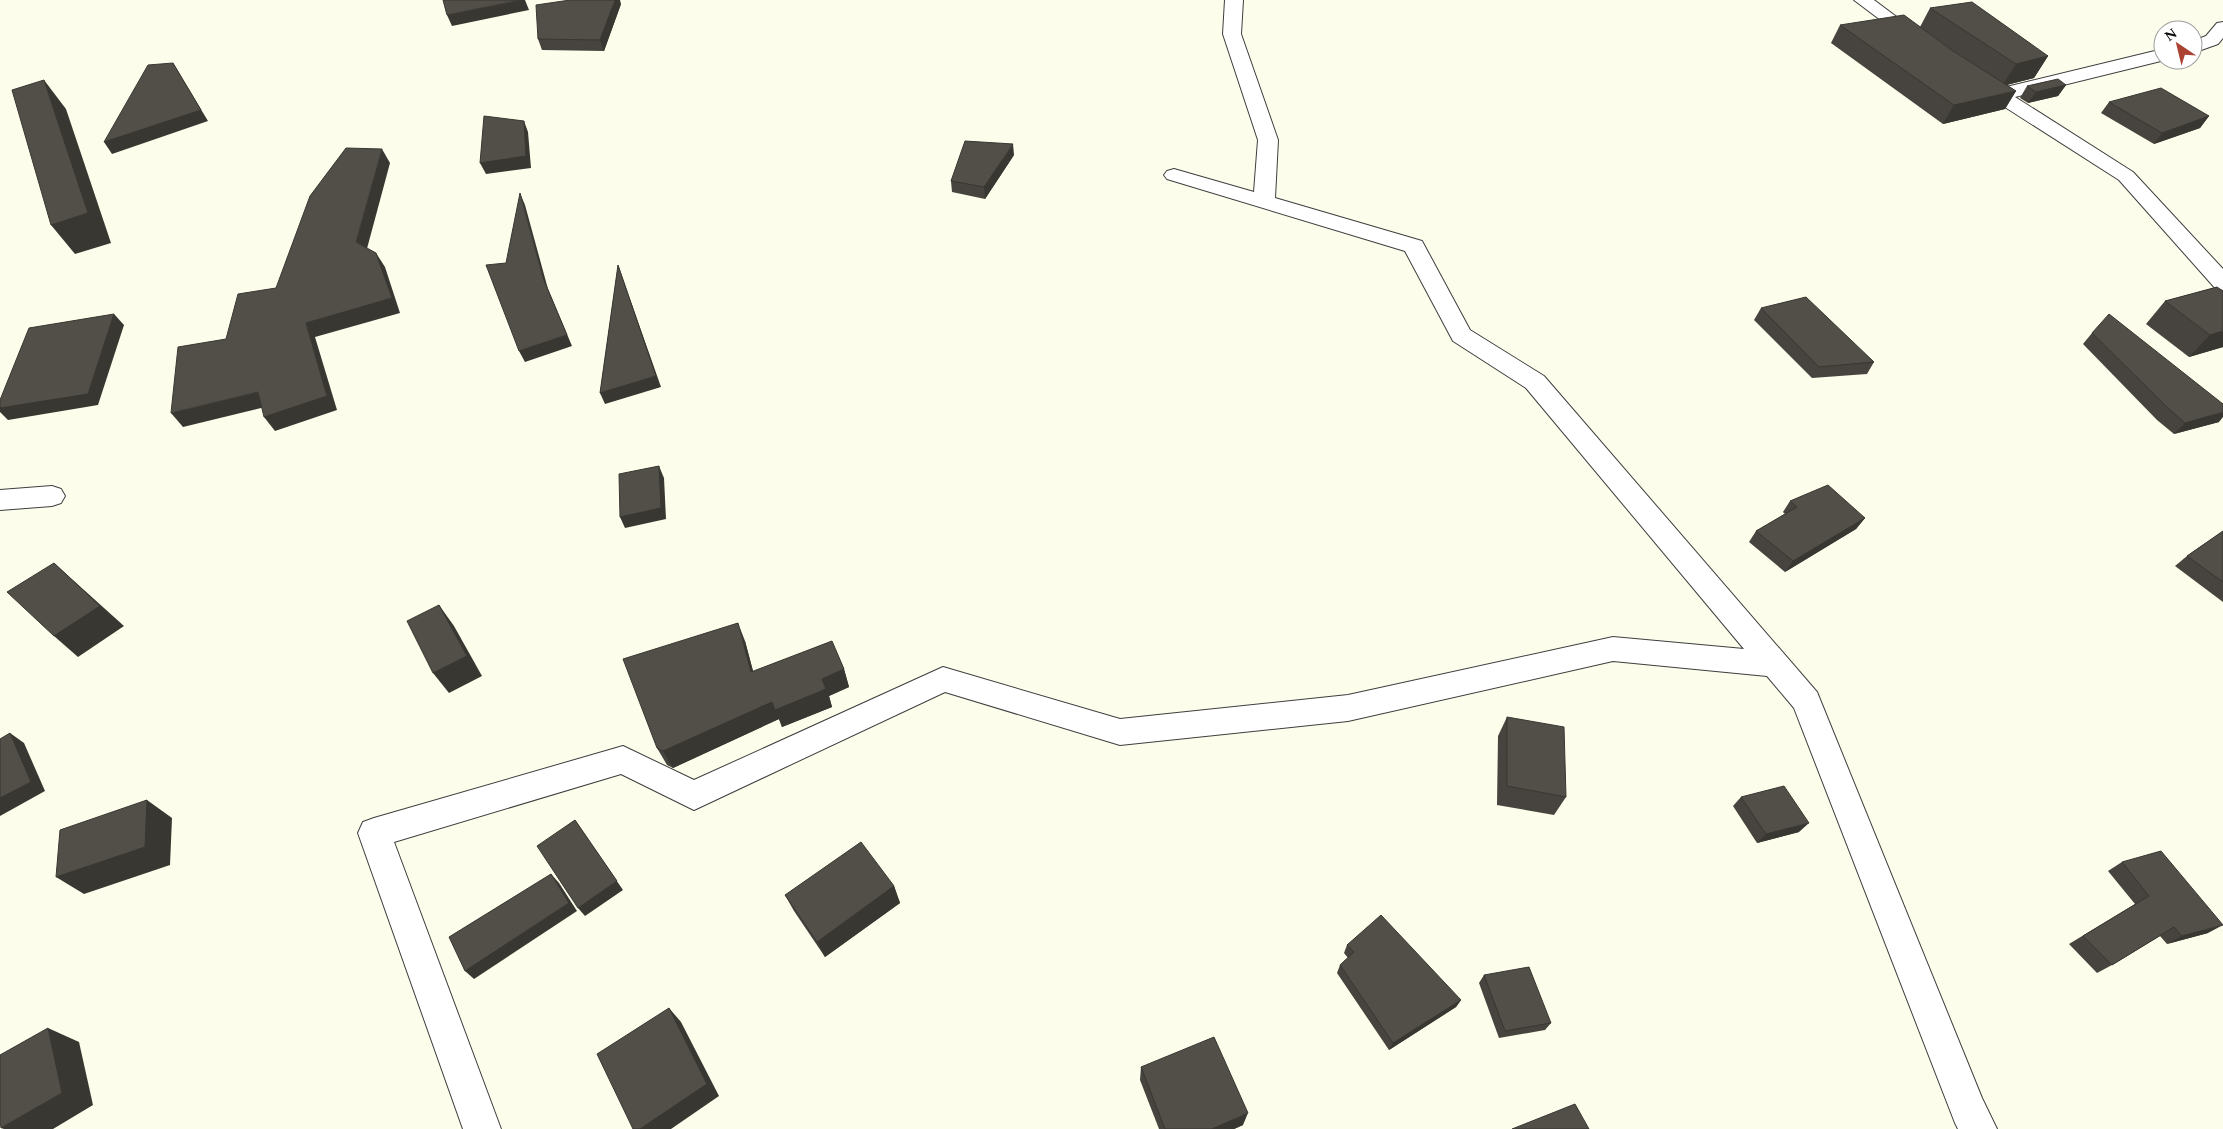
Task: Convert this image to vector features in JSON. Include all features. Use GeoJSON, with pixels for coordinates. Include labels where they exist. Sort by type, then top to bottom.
{"type":"FeatureCollection","features":[{"type":"Feature","properties":{"kind":"street"},"geometry":{"type":"LineString","coordinates":[[1234,0],[1232,34],[1268,140],[1264,202]]}},
{"type":"Feature","properties":{"kind":"street"},"geometry":{"type":"LineString","coordinates":[[1863,0],[1935,53]]}},
{"type":"Feature","properties":{"kind":"street"},"geometry":{"type":"LineString","coordinates":[[2203,44],[2212,40],[2223,27]]}},
{"type":"Feature","properties":{"kind":"street"},"geometry":{"type":"LineString","coordinates":[[1999,95],[2153,57]]}},
{"type":"Feature","properties":{"kind":"street"},"geometry":{"type":"LineString","coordinates":[[1967,75],[2126,176],[2223,283]]}},
{"type":"Feature","properties":{"kind":"street"},"geometry":{"type":"LineString","coordinates":[[1174,175],[1414,246],[1461,335],[1535,382],[1806,701],[1968,1110],[1978,1129]]}},
{"type":"Feature","properties":{"kind":"street"},"geometry":{"type":"LineString","coordinates":[[0,500],[52,496]]}},
{"type":"Feature","properties":{"kind":"street"},"geometry":{"type":"LineString","coordinates":[[482,1129],[374,833],[623,760],[694,796],[942,679],[1120,732],[1348,708],[1613,649],[1774,664]]}},
{"type":"Feature","properties":{"kind":"building"},"geometry":{"type":"Polygon","coordinates":[[[443,0],[521,0],[447,15],[443,0]]]}},
{"type":"Feature","properties":{"kind":"building"},"geometry":{"type":"Polygon","coordinates":[[[570,0],[615,0],[600,40],[538,39],[536,5],[570,0]]]}},
{"type":"Feature","properties":{"kind":"building"},"geometry":{"type":"Polygon","coordinates":[[[1972,2],[2048,56],[2016,64],[1930,8],[1972,2]]]}},
{"type":"Feature","properties":{"kind":"building"},"geometry":{"type":"Polygon","coordinates":[[[1904,15],[1953,51],[2016,91],[1954,105],[1840,25],[1904,15]]]}},
{"type":"Feature","properties":{"kind":"building"},"geometry":{"type":"Polygon","coordinates":[[[173,63],[201,110],[104,142],[148,65],[173,63]]]}},
{"type":"Feature","properties":{"kind":"building"},"geometry":{"type":"Polygon","coordinates":[[[2058,79],[2066,85],[2036,92],[2027,86],[2058,79]]]}},
{"type":"Feature","properties":{"kind":"building"},"geometry":{"type":"Polygon","coordinates":[[[44,80],[88,213],[51,225],[12,90],[44,80]]]}},
{"type":"Feature","properties":{"kind":"building"},"geometry":{"type":"Polygon","coordinates":[[[2161,88],[2209,116],[2162,133],[2109,102],[2161,88]]]}},
{"type":"Feature","properties":{"kind":"building"},"geometry":{"type":"Polygon","coordinates":[[[484,116],[524,121],[526,156],[480,163],[484,116]]]}},
{"type":"Feature","properties":{"kind":"building"},"geometry":{"type":"Polygon","coordinates":[[[965,141],[1013,144],[984,187],[951,181],[965,141]]]}},
{"type":"Feature","properties":{"kind":"building"},"geometry":{"type":"Polygon","coordinates":[[[346,148],[382,149],[356,242],[376,253],[392,298],[306,323],[327,396],[264,417],[258,392],[171,413],[178,347],[226,339],[238,294],[276,288],[310,196],[346,148]]]}},
{"type":"Feature","properties":{"kind":"building"},"geometry":{"type":"Polygon","coordinates":[[[520,193],[543,278],[567,335],[519,351],[486,265],[506,263],[520,193]]]}},
{"type":"Feature","properties":{"kind":"building"},"geometry":{"type":"Polygon","coordinates":[[[618,265],[656,376],[600,393],[618,265]]]}},
{"type":"Feature","properties":{"kind":"building"},"geometry":{"type":"Polygon","coordinates":[[[2217,287],[2223,291],[2223,331],[2210,335],[2165,301],[2217,287]]]}},
{"type":"Feature","properties":{"kind":"building"},"geometry":{"type":"Polygon","coordinates":[[[1806,297],[1874,362],[1819,367],[1761,308],[1806,297]]]}},
{"type":"Feature","properties":{"kind":"building"},"geometry":{"type":"Polygon","coordinates":[[[114,314],[88,394],[0,408],[0,400],[29,328],[114,314]]]}},
{"type":"Feature","properties":{"kind":"building"},"geometry":{"type":"Polygon","coordinates":[[[2109,314],[2223,404],[2223,412],[2185,423],[2092,333],[2109,314]]]}},
{"type":"Feature","properties":{"kind":"building"},"geometry":{"type":"Polygon","coordinates":[[[659,466],[661,508],[620,517],[619,474],[659,466]]]}},
{"type":"Feature","properties":{"kind":"building"},"geometry":{"type":"Polygon","coordinates":[[[1828,485],[1865,518],[1793,561],[1756,531],[1797,507],[1790,501],[1828,485]]]}},
{"type":"Feature","properties":{"kind":"building"},"geometry":{"type":"Polygon","coordinates":[[[2223,531],[2223,582],[2187,556],[2223,531]]]}},
{"type":"Feature","properties":{"kind":"building"},"geometry":{"type":"Polygon","coordinates":[[[54,563],[100,606],[54,636],[7,592],[54,563]]]}},
{"type":"Feature","properties":{"kind":"building"},"geometry":{"type":"Polygon","coordinates":[[[439,605],[467,656],[433,673],[407,621],[439,605]]]}},
{"type":"Feature","properties":{"kind":"building"},"geometry":{"type":"Polygon","coordinates":[[[738,623],[751,672],[832,641],[844,669],[822,679],[826,689],[775,710],[772,702],[663,751],[657,748],[623,659],[738,623]]]}},
{"type":"Feature","properties":{"kind":"building"},"geometry":{"type":"Polygon","coordinates":[[[1507,717],[1564,727],[1566,797],[1507,786],[1507,717]]]}},
{"type":"Feature","properties":{"kind":"building"},"geometry":{"type":"Polygon","coordinates":[[[10,733],[31,782],[0,798],[0,739],[10,733]]]}},
{"type":"Feature","properties":{"kind":"building"},"geometry":{"type":"Polygon","coordinates":[[[1784,786],[1809,823],[1766,834],[1741,797],[1784,786]]]}},
{"type":"Feature","properties":{"kind":"building"},"geometry":{"type":"Polygon","coordinates":[[[147,800],[145,847],[56,877],[60,830],[147,800]]]}},
{"type":"Feature","properties":{"kind":"building"},"geometry":{"type":"Polygon","coordinates":[[[575,820],[617,881],[578,908],[537,846],[575,820]]]}},
{"type":"Feature","properties":{"kind":"building"},"geometry":{"type":"Polygon","coordinates":[[[861,842],[894,886],[817,942],[785,895],[861,842]]]}},
{"type":"Feature","properties":{"kind":"building"},"geometry":{"type":"Polygon","coordinates":[[[2161,851],[2223,925],[2182,936],[2174,927],[2112,965],[2083,936],[2149,896],[2122,862],[2161,851]]]}},
{"type":"Feature","properties":{"kind":"building"},"geometry":{"type":"Polygon","coordinates":[[[551,874],[569,903],[465,971],[449,937],[551,874]]]}},
{"type":"Feature","properties":{"kind":"building"},"geometry":{"type":"Polygon","coordinates":[[[1381,915],[1461,1000],[1393,1043],[1340,965],[1354,952],[1347,945],[1381,915]]]}},
{"type":"Feature","properties":{"kind":"building"},"geometry":{"type":"Polygon","coordinates":[[[1529,967],[1551,1023],[1505,1031],[1484,975],[1529,967]]]}},
{"type":"Feature","properties":{"kind":"building"},"geometry":{"type":"Polygon","coordinates":[[[669,1008],[707,1084],[640,1129],[633,1129],[597,1054],[669,1008]]]}},
{"type":"Feature","properties":{"kind":"building"},"geometry":{"type":"Polygon","coordinates":[[[48,1028],[62,1093],[1,1128],[0,1055],[48,1028]]]}},
{"type":"Feature","properties":{"kind":"building"},"geometry":{"type":"Polygon","coordinates":[[[1214,1037],[1248,1113],[1212,1129],[1165,1129],[1141,1067],[1214,1037]]]}},
{"type":"Feature","properties":{"kind":"building"},"geometry":{"type":"Polygon","coordinates":[[[1575,1104],[1589,1129],[1512,1129],[1575,1104]]]}}]}
